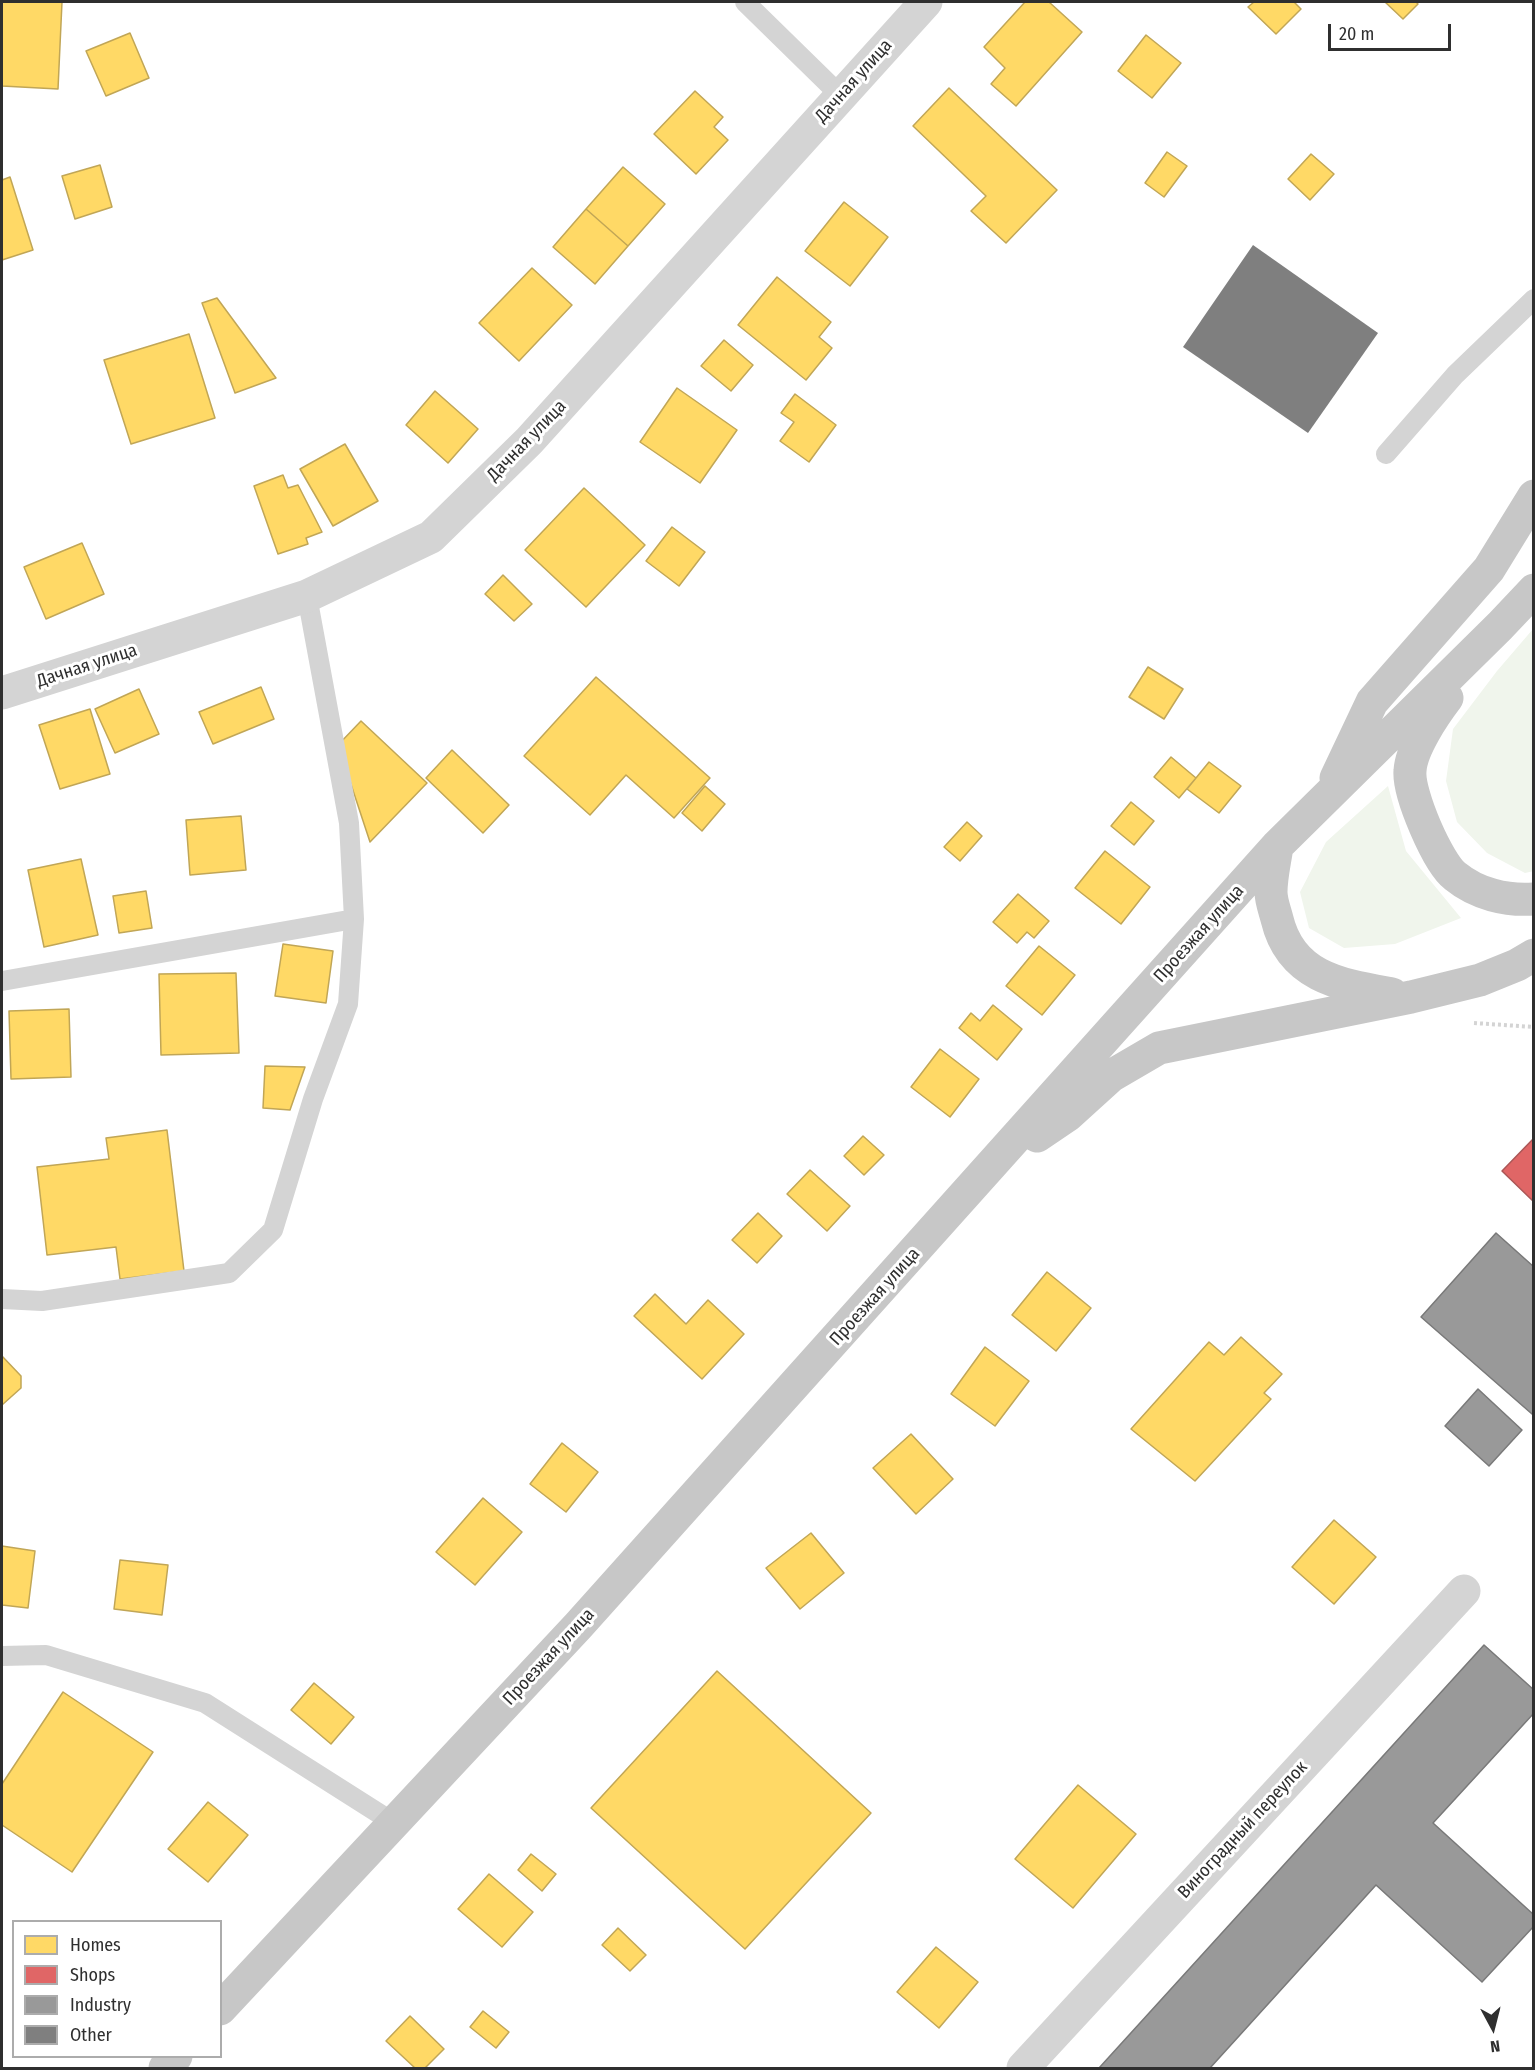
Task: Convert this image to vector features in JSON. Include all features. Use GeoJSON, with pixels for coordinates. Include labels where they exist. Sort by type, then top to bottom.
{"type":"FeatureCollection","features":[{"type":"Feature","properties":{"kind":"main road"},"geometry":{"type":"LineString","coordinates":[[1324,802],[1372,702],[1489,568],[1533,496]]}},
{"type":"Feature","properties":{"kind":"main road","name":"Проезжая улица"},"geometry":{"type":"LineString","coordinates":[[222,2007],[578,1626],[1277,846],[1500,626],[1533,590]]}},
{"type":"Feature","properties":{"kind":"main road"},"geometry":{"type":"LineString","coordinates":[[1500,626],[1419,741],[1410,771],[1414,797],[1424,826],[1454,875],[1485,894],[1533,899]]}},
{"type":"Feature","properties":{"kind":"main road"},"geometry":{"type":"LineString","coordinates":[[1277,846],[1271,894],[1280,931],[1299,962],[1316,974],[1346,986],[1411,997]]}},
{"type":"Feature","properties":{"kind":"main road"},"geometry":{"type":"LineString","coordinates":[[991,1167],[1068,1114],[1111,1076],[1159,1048],[1411,997],[1480,980],[1517,965],[1533,955]]}},
{"type":"Feature","properties":{"kind":"street","name":"Дачная улица"},"geometry":{"type":"LineString","coordinates":[[2,693],[307,596],[431,537],[529,441],[926,2]]}},
{"type":"Feature","properties":{"kind":"street","name":"Виноградный переулок"},"geometry":{"type":"LineString","coordinates":[[1023,2068],[1464,1591]]}},
{"type":"Feature","properties":{"kind":"lane"},"geometry":{"type":"LineString","coordinates":[[745,2],[840,96]]}},
{"type":"Feature","properties":{"kind":"lane"},"geometry":{"type":"LineString","coordinates":[[1386,454],[1455,375],[1533,299]]}},
{"type":"Feature","properties":{"kind":"lane"},"geometry":{"type":"LineString","coordinates":[[2,1299],[42,1301],[229,1273],[273,1230],[313,1099],[348,1004],[354,919],[349,823],[307,596]]}},
{"type":"Feature","properties":{"kind":"lane"},"geometry":{"type":"LineString","coordinates":[[2,981],[354,919]]}},
{"type":"Feature","properties":{"kind":"lane"},"geometry":{"type":"LineString","coordinates":[[2,1656],[46,1655],[205,1702],[394,1823]]}},
{"type":"Feature","properties":{"kind":"path"},"geometry":{"type":"LineString","coordinates":[[1468,1022],[1533,1028]]}},
{"type":"Feature","properties":{"kind":"shaded area"},"geometry":{"type":"Polygon","coordinates":[[[1533,629],[1534,871],[1525,873],[1487,853],[1457,822],[1446,781],[1453,729],[1497,671],[1533,629]]]}},
{"type":"Feature","properties":{"kind":"shaded area"},"geometry":{"type":"Polygon","coordinates":[[[1388,786],[1406,851],[1461,918],[1395,944],[1344,948],[1309,928],[1300,892],[1326,842],[1388,786]]]}},
{"type":"Feature","properties":{"kind":"building: Homes"},"geometry":{"type":"Polygon","coordinates":[[[2,2],[62,2],[58,89],[2,86],[2,2]]]}},
{"type":"Feature","properties":{"kind":"building: Homes"},"geometry":{"type":"Polygon","coordinates":[[[1025,2],[1049,2],[1082,32],[1016,106],[991,84],[1005,68],[984,47],[1025,2]]]}},
{"type":"Feature","properties":{"kind":"building: Homes"},"geometry":{"type":"Polygon","coordinates":[[[1254,2],[1294,2],[1301,9],[1276,34],[1248,7],[1254,2]]]}},
{"type":"Feature","properties":{"kind":"building: Homes"},"geometry":{"type":"Polygon","coordinates":[[[1385,2],[1416,2],[1418,4],[1403,19],[1385,2]]]}},
{"type":"Feature","properties":{"kind":"building: Homes"},"geometry":{"type":"Polygon","coordinates":[[[130,33],[149,78],[106,96],[86,51],[130,33]]]}},
{"type":"Feature","properties":{"kind":"building: Homes"},"geometry":{"type":"Polygon","coordinates":[[[1146,35],[1181,63],[1152,98],[1118,71],[1146,35]]]}},
{"type":"Feature","properties":{"kind":"building: Homes"},"geometry":{"type":"Polygon","coordinates":[[[949,88],[1057,190],[1006,243],[971,211],[986,196],[913,126],[949,88]]]}},
{"type":"Feature","properties":{"kind":"building: Homes"},"geometry":{"type":"Polygon","coordinates":[[[695,91],[723,117],[714,127],[728,140],[696,174],[654,134],[695,91]]]}},
{"type":"Feature","properties":{"kind":"building: Homes"},"geometry":{"type":"Polygon","coordinates":[[[1167,152],[1187,166],[1164,197],[1145,183],[1167,152]]]}},
{"type":"Feature","properties":{"kind":"building: Homes"},"geometry":{"type":"Polygon","coordinates":[[[1311,154],[1334,174],[1310,200],[1288,179],[1311,154]]]}},
{"type":"Feature","properties":{"kind":"building: Homes"},"geometry":{"type":"Polygon","coordinates":[[[100,165],[112,207],[75,219],[62,176],[100,165]]]}},
{"type":"Feature","properties":{"kind":"building: Homes"},"geometry":{"type":"Polygon","coordinates":[[[623,167],[665,204],[628,246],[586,209],[623,167]]]}},
{"type":"Feature","properties":{"kind":"building: Homes"},"geometry":{"type":"Polygon","coordinates":[[[10,177],[33,250],[2,260],[2,180],[10,177]]]}},
{"type":"Feature","properties":{"kind":"building: Homes"},"geometry":{"type":"Polygon","coordinates":[[[844,202],[888,237],[850,286],[805,251],[844,202]]]}},
{"type":"Feature","properties":{"kind":"building: Homes"},"geometry":{"type":"Polygon","coordinates":[[[586,209],[628,246],[595,284],[553,247],[586,209]]]}},
{"type":"Feature","properties":{"kind":"building: Homes"},"geometry":{"type":"Polygon","coordinates":[[[532,268],[572,305],[519,361],[479,323],[532,268]]]}},
{"type":"Feature","properties":{"kind":"building: Homes"},"geometry":{"type":"Polygon","coordinates":[[[777,277],[831,322],[819,337],[832,348],[806,380],[738,325],[777,277]]]}},
{"type":"Feature","properties":{"kind":"building: Homes"},"geometry":{"type":"Polygon","coordinates":[[[217,298],[276,378],[235,393],[202,303],[217,298]]]}},
{"type":"Feature","properties":{"kind":"building: Homes"},"geometry":{"type":"Polygon","coordinates":[[[189,334],[215,418],[131,444],[104,360],[189,334]]]}},
{"type":"Feature","properties":{"kind":"building: Homes"},"geometry":{"type":"Polygon","coordinates":[[[724,340],[753,365],[731,391],[701,366],[724,340]]]}},
{"type":"Feature","properties":{"kind":"building: Homes"},"geometry":{"type":"Polygon","coordinates":[[[677,388],[737,430],[700,483],[640,442],[677,388]]]}},
{"type":"Feature","properties":{"kind":"building: Homes"},"geometry":{"type":"Polygon","coordinates":[[[435,391],[478,429],[448,463],[406,425],[435,391]]]}},
{"type":"Feature","properties":{"kind":"building: Homes"},"geometry":{"type":"Polygon","coordinates":[[[795,394],[836,425],[809,462],[780,441],[794,422],[781,413],[795,394]]]}},
{"type":"Feature","properties":{"kind":"building: Homes"},"geometry":{"type":"Polygon","coordinates":[[[345,444],[378,501],[333,526],[300,469],[345,444]]]}},
{"type":"Feature","properties":{"kind":"building: Homes"},"geometry":{"type":"Polygon","coordinates":[[[283,475],[288,488],[298,485],[322,532],[306,538],[308,544],[278,554],[254,486],[283,475]]]}},
{"type":"Feature","properties":{"kind":"building: Homes"},"geometry":{"type":"Polygon","coordinates":[[[584,488],[645,545],[586,607],[525,550],[584,488]]]}},
{"type":"Feature","properties":{"kind":"building: Homes"},"geometry":{"type":"Polygon","coordinates":[[[672,527],[705,552],[679,586],[646,561],[672,527]]]}},
{"type":"Feature","properties":{"kind":"building: Homes"},"geometry":{"type":"Polygon","coordinates":[[[82,543],[104,594],[46,619],[24,567],[82,543]]]}},
{"type":"Feature","properties":{"kind":"building: Homes"},"geometry":{"type":"Polygon","coordinates":[[[503,575],[532,604],[514,621],[485,594],[503,575]]]}},
{"type":"Feature","properties":{"kind":"building: Homes"},"geometry":{"type":"Polygon","coordinates":[[[1148,667],[1183,689],[1164,719],[1129,697],[1148,667]]]}},
{"type":"Feature","properties":{"kind":"building: Homes"},"geometry":{"type":"Polygon","coordinates":[[[596,677],[710,778],[674,818],[626,775],[590,815],[524,756],[596,677]]]}},
{"type":"Feature","properties":{"kind":"building: Homes"},"geometry":{"type":"Polygon","coordinates":[[[261,687],[274,719],[213,744],[199,712],[261,687]]]}},
{"type":"Feature","properties":{"kind":"building: Homes"},"geometry":{"type":"Polygon","coordinates":[[[139,689],[159,734],[115,753],[95,709],[139,689]]]}},
{"type":"Feature","properties":{"kind":"building: Homes"},"geometry":{"type":"Polygon","coordinates":[[[90,709],[110,774],[60,789],[39,725],[90,709]]]}},
{"type":"Feature","properties":{"kind":"building: Homes"},"geometry":{"type":"Polygon","coordinates":[[[361,721],[427,783],[370,842],[338,745],[361,721]]]}},
{"type":"Feature","properties":{"kind":"building: Homes"},"geometry":{"type":"Polygon","coordinates":[[[452,750],[509,805],[483,833],[426,778],[452,750]]]}},
{"type":"Feature","properties":{"kind":"building: Homes"},"geometry":{"type":"Polygon","coordinates":[[[1171,757],[1196,778],[1179,798],[1154,777],[1171,757]]]}},
{"type":"Feature","properties":{"kind":"building: Homes"},"geometry":{"type":"Polygon","coordinates":[[[1209,762],[1241,786],[1219,813],[1187,789],[1209,762]]]}},
{"type":"Feature","properties":{"kind":"building: Homes"},"geometry":{"type":"Polygon","coordinates":[[[705,786],[725,804],[702,831],[682,813],[705,786]]]}},
{"type":"Feature","properties":{"kind":"building: Homes"},"geometry":{"type":"Polygon","coordinates":[[[1131,802],[1154,821],[1134,845],[1111,826],[1131,802]]]}},
{"type":"Feature","properties":{"kind":"building: Homes"},"geometry":{"type":"Polygon","coordinates":[[[241,816],[246,870],[190,875],[186,820],[241,816]]]}},
{"type":"Feature","properties":{"kind":"building: Homes"},"geometry":{"type":"Polygon","coordinates":[[[967,822],[982,836],[960,861],[944,847],[967,822]]]}},
{"type":"Feature","properties":{"kind":"building: Homes"},"geometry":{"type":"Polygon","coordinates":[[[1105,851],[1150,887],[1121,924],[1075,888],[1105,851]]]}},
{"type":"Feature","properties":{"kind":"building: Homes"},"geometry":{"type":"Polygon","coordinates":[[[81,859],[98,935],[44,947],[28,870],[81,859]]]}},
{"type":"Feature","properties":{"kind":"building: Homes"},"geometry":{"type":"Polygon","coordinates":[[[146,891],[152,928],[119,933],[113,896],[146,891]]]}},
{"type":"Feature","properties":{"kind":"building: Homes"},"geometry":{"type":"Polygon","coordinates":[[[1018,894],[1049,921],[1034,938],[1027,932],[1017,943],[993,922],[1018,894]]]}},
{"type":"Feature","properties":{"kind":"building: Homes"},"geometry":{"type":"Polygon","coordinates":[[[283,944],[333,951],[326,1003],[275,996],[283,944]]]}},
{"type":"Feature","properties":{"kind":"building: Homes"},"geometry":{"type":"Polygon","coordinates":[[[1039,946],[1075,975],[1042,1015],[1006,986],[1039,946]]]}},
{"type":"Feature","properties":{"kind":"building: Homes"},"geometry":{"type":"Polygon","coordinates":[[[236,973],[239,1053],[161,1055],[159,974],[236,973]]]}},
{"type":"Feature","properties":{"kind":"building: Homes"},"geometry":{"type":"Polygon","coordinates":[[[993,1005],[1022,1029],[997,1060],[959,1028],[971,1013],[980,1021],[993,1005]]]}},
{"type":"Feature","properties":{"kind":"building: Homes"},"geometry":{"type":"Polygon","coordinates":[[[69,1009],[71,1077],[11,1079],[9,1011],[69,1009]]]}},
{"type":"Feature","properties":{"kind":"building: Homes"},"geometry":{"type":"Polygon","coordinates":[[[940,1049],[979,1079],[950,1117],[911,1087],[940,1049]]]}},
{"type":"Feature","properties":{"kind":"building: Homes"},"geometry":{"type":"Polygon","coordinates":[[[265,1066],[305,1067],[290,1110],[263,1108],[265,1066]]]}},
{"type":"Feature","properties":{"kind":"building: Homes"},"geometry":{"type":"Polygon","coordinates":[[[167,1130],[184,1271],[120,1279],[116,1247],[47,1255],[37,1167],[109,1159],[106,1138],[167,1130]]]}},
{"type":"Feature","properties":{"kind":"building: Homes"},"geometry":{"type":"Polygon","coordinates":[[[863,1136],[884,1155],[864,1175],[844,1156],[863,1136]]]}},
{"type":"Feature","properties":{"kind":"building: Homes"},"geometry":{"type":"Polygon","coordinates":[[[810,1170],[850,1206],[827,1231],[787,1194],[810,1170]]]}},
{"type":"Feature","properties":{"kind":"building: Homes"},"geometry":{"type":"Polygon","coordinates":[[[758,1213],[782,1236],[757,1263],[732,1240],[758,1213]]]}},
{"type":"Feature","properties":{"kind":"building: Homes"},"geometry":{"type":"Polygon","coordinates":[[[1047,1272],[1091,1308],[1056,1351],[1012,1315],[1047,1272]]]}},
{"type":"Feature","properties":{"kind":"building: Homes"},"geometry":{"type":"Polygon","coordinates":[[[655,1294],[686,1324],[708,1300],[744,1334],[702,1379],[634,1316],[655,1294]]]}},
{"type":"Feature","properties":{"kind":"building: Homes"},"geometry":{"type":"Polygon","coordinates":[[[1241,1337],[1282,1374],[1264,1393],[1271,1399],[1195,1481],[1131,1429],[1209,1342],[1224,1355],[1241,1337]]]}},
{"type":"Feature","properties":{"kind":"building: Homes"},"geometry":{"type":"Polygon","coordinates":[[[985,1347],[1029,1381],[995,1426],[951,1394],[985,1347]]]}},
{"type":"Feature","properties":{"kind":"building: Homes"},"geometry":{"type":"Polygon","coordinates":[[[2,1356],[21,1376],[21,1388],[2,1405],[2,1356]]]}},
{"type":"Feature","properties":{"kind":"building: Homes"},"geometry":{"type":"Polygon","coordinates":[[[911,1434],[953,1479],[916,1514],[873,1468],[911,1434]]]}},
{"type":"Feature","properties":{"kind":"building: Homes"},"geometry":{"type":"Polygon","coordinates":[[[562,1443],[598,1472],[566,1512],[530,1484],[562,1443]]]}},
{"type":"Feature","properties":{"kind":"building: Homes"},"geometry":{"type":"Polygon","coordinates":[[[483,1498],[522,1532],[475,1585],[436,1552],[483,1498]]]}},
{"type":"Feature","properties":{"kind":"building: Homes"},"geometry":{"type":"Polygon","coordinates":[[[1334,1520],[1376,1557],[1334,1604],[1292,1567],[1334,1520]]]}},
{"type":"Feature","properties":{"kind":"building: Homes"},"geometry":{"type":"Polygon","coordinates":[[[811,1533],[844,1573],[800,1609],[766,1568],[811,1533]]]}},
{"type":"Feature","properties":{"kind":"building: Homes"},"geometry":{"type":"Polygon","coordinates":[[[2,1546],[35,1551],[28,1608],[2,1605],[2,1546]]]}},
{"type":"Feature","properties":{"kind":"building: Homes"},"geometry":{"type":"Polygon","coordinates":[[[120,1560],[168,1565],[162,1615],[114,1609],[120,1560]]]}},
{"type":"Feature","properties":{"kind":"building: Homes"},"geometry":{"type":"Polygon","coordinates":[[[717,1671],[871,1813],[745,1949],[591,1808],[717,1671]]]}},
{"type":"Feature","properties":{"kind":"building: Homes"},"geometry":{"type":"Polygon","coordinates":[[[314,1683],[354,1717],[331,1744],[291,1710],[314,1683]]]}},
{"type":"Feature","properties":{"kind":"building: Homes"},"geometry":{"type":"Polygon","coordinates":[[[63,1692],[153,1752],[72,1872],[2,1825],[2,1784],[63,1692]]]}},
{"type":"Feature","properties":{"kind":"building: Homes"},"geometry":{"type":"Polygon","coordinates":[[[1078,1785],[1136,1834],[1073,1908],[1015,1859],[1078,1785]]]}},
{"type":"Feature","properties":{"kind":"building: Homes"},"geometry":{"type":"Polygon","coordinates":[[[208,1802],[248,1835],[208,1882],[168,1849],[208,1802]]]}},
{"type":"Feature","properties":{"kind":"building: Homes"},"geometry":{"type":"Polygon","coordinates":[[[531,1854],[556,1874],[542,1891],[518,1870],[531,1854]]]}},
{"type":"Feature","properties":{"kind":"building: Homes"},"geometry":{"type":"Polygon","coordinates":[[[489,1874],[533,1912],[502,1947],[458,1909],[489,1874]]]}},
{"type":"Feature","properties":{"kind":"building: Homes"},"geometry":{"type":"Polygon","coordinates":[[[618,1928],[646,1955],[630,1971],[602,1945],[618,1928]]]}},
{"type":"Feature","properties":{"kind":"building: Homes"},"geometry":{"type":"Polygon","coordinates":[[[936,1947],[978,1982],[939,2028],[897,1992],[936,1947]]]}},
{"type":"Feature","properties":{"kind":"building: Homes"},"geometry":{"type":"Polygon","coordinates":[[[483,2011],[509,2032],[496,2048],[470,2027],[483,2011]]]}},
{"type":"Feature","properties":{"kind":"building: Homes"},"geometry":{"type":"Polygon","coordinates":[[[410,2016],[444,2049],[425,2068],[415,2068],[386,2041],[410,2016]]]}},
{"type":"Feature","properties":{"kind":"building: Shops"},"geometry":{"type":"Polygon","coordinates":[[[1534,1138],[1534,1202],[1502,1171],[1534,1138]]]}},
{"type":"Feature","properties":{"kind":"building: Industry"},"geometry":{"type":"Polygon","coordinates":[[[1496,1233],[1534,1267],[1534,1413],[1532,1414],[1421,1317],[1496,1233]]]}},
{"type":"Feature","properties":{"kind":"building: Industry"},"geometry":{"type":"Polygon","coordinates":[[[1478,1389],[1522,1430],[1489,1466],[1445,1426],[1478,1389]]]}},
{"type":"Feature","properties":{"kind":"building: Industry"},"geometry":{"type":"Polygon","coordinates":[[[1484,1645],[1534,1690],[1534,1713],[1433,1823],[1534,1915],[1534,1926],[1482,1982],[1376,1885],[1210,2068],[1099,2068],[1484,1645]]]}},
{"type":"Feature","properties":{"kind":"building: Other"},"geometry":{"type":"Polygon","coordinates":[[[1253,245],[1378,333],[1308,433],[1183,347],[1253,245]]]}}]}
